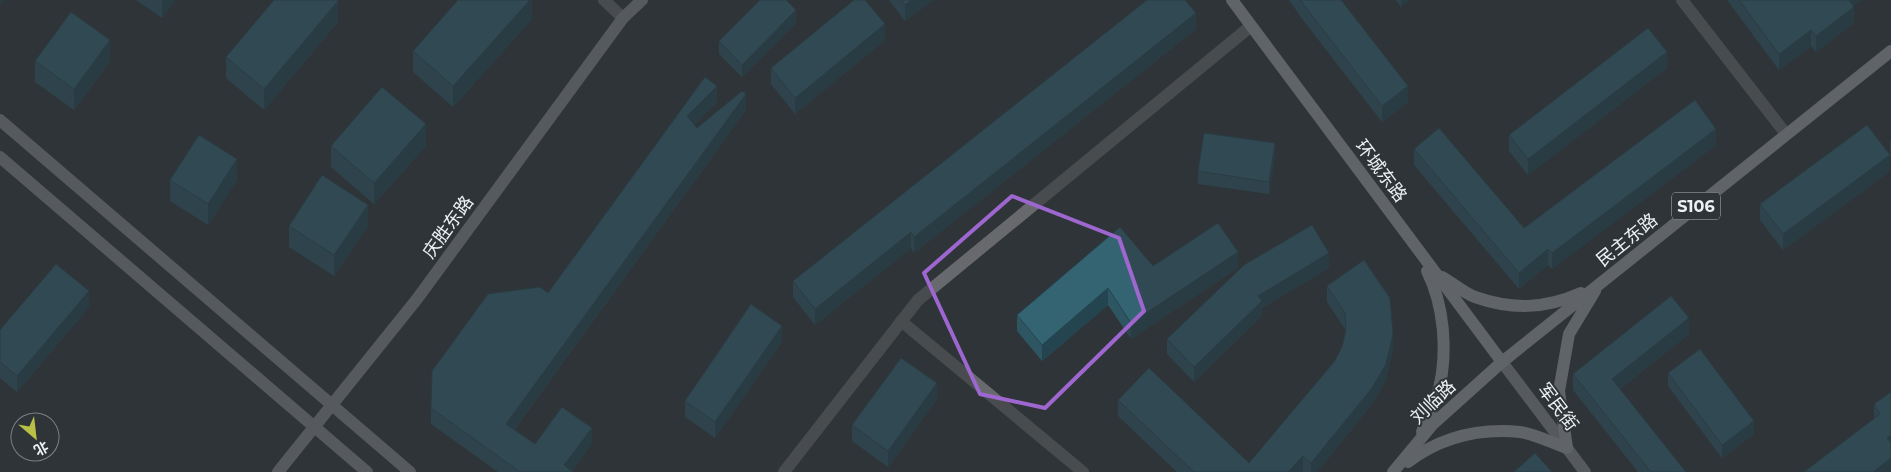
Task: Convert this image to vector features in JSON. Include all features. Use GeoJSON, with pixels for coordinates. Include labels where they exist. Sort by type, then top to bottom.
{"type":"FeatureCollection","features":[{"type":"Feature","properties":{"kind":"main road","name":"庆胜东路"},"geometry":{"type":"LineString","coordinates":[[278,472],[333,406],[417,299],[623,18],[642,0]]}},
{"type":"Feature","properties":{"kind":"main road","name":"环城东路"},"geometry":{"type":"LineString","coordinates":[[1232,0],[1502,362]]}},
{"type":"Feature","properties":{"kind":"main road","name":"民主东路"},"geometry":{"type":"LineString","coordinates":[[1502,362],[1891,51]]}},
{"type":"Feature","properties":{"kind":"main road"},"geometry":{"type":"LineString","coordinates":[[0,120],[410,472]]}},
{"type":"Feature","properties":{"kind":"main road"},"geometry":{"type":"LineString","coordinates":[[0,158],[367,472]]}},
{"type":"Feature","properties":{"kind":"main road"},"geometry":{"type":"LineString","coordinates":[[1411,240],[1437,274],[1474,297],[1516,307],[1559,303],[1599,284]]}},
{"type":"Feature","properties":{"kind":"main road"},"geometry":{"type":"LineString","coordinates":[[1394,472],[1420,437],[1439,388],[1444,337],[1434,286],[1411,240]]}},
{"type":"Feature","properties":{"kind":"main road"},"geometry":{"type":"LineString","coordinates":[[1394,472],[1426,448],[1472,432],[1521,432],[1567,448],[1559,391],[1568,344],[1570,334],[1599,284]]}},
{"type":"Feature","properties":{"kind":"main road","name":"军民街"},"geometry":{"type":"LineString","coordinates":[[1502,362],[1586,472]]}},
{"type":"Feature","properties":{"kind":"main road","name":"刘临路"},"geometry":{"type":"LineString","coordinates":[[1394,472],[1433,424],[1502,362]]}},
{"type":"Feature","properties":{"kind":"street"},"geometry":{"type":"LineString","coordinates":[[604,0],[623,18]]}},
{"type":"Feature","properties":{"kind":"street"},"geometry":{"type":"LineString","coordinates":[[1682,0],[1786,134]]}},
{"type":"Feature","properties":{"kind":"street"},"geometry":{"type":"LineString","coordinates":[[784,472],[918,300],[1251,26]]}},
{"type":"Feature","properties":{"kind":"street"},"geometry":{"type":"LineString","coordinates":[[901,321],[1083,472]]}},
{"type":"Feature","properties":{"kind":"highlighted area"},"geometry":{"type":"Polygon","coordinates":[[[1012,196],[1119,238],[1144,311],[1045,408],[980,394],[924,273],[1012,196]]]}},
{"type":"Feature","properties":{"kind":"building"},"geometry":{"type":"Polygon","coordinates":[[[274,0],[338,1],[264,89],[226,57],[274,0]]]}},
{"type":"Feature","properties":{"kind":"building"},"geometry":{"type":"Polygon","coordinates":[[[458,0],[530,0],[453,86],[413,51],[458,0]]]}},
{"type":"Feature","properties":{"kind":"building"},"geometry":{"type":"Polygon","coordinates":[[[760,0],[786,0],[796,10],[742,65],[719,41],[760,0]]]}},
{"type":"Feature","properties":{"kind":"building"},"geometry":{"type":"Polygon","coordinates":[[[854,0],[865,0],[885,24],[795,98],[771,68],[854,0]]]}},
{"type":"Feature","properties":{"kind":"building"},"geometry":{"type":"Polygon","coordinates":[[[901,0],[912,0],[905,5],[901,0]]]}},
{"type":"Feature","properties":{"kind":"building"},"geometry":{"type":"Polygon","coordinates":[[[1147,0],[1185,0],[1196,13],[914,237],[911,232],[815,309],[793,281],[1147,0]]]}},
{"type":"Feature","properties":{"kind":"building"},"geometry":{"type":"Polygon","coordinates":[[[1300,0],[1341,0],[1408,86],[1382,106],[1300,0]]]}},
{"type":"Feature","properties":{"kind":"building"},"geometry":{"type":"Polygon","coordinates":[[[1739,0],[1849,0],[1854,7],[1816,36],[1811,30],[1779,54],[1739,0]]]}},
{"type":"Feature","properties":{"kind":"building"},"geometry":{"type":"Polygon","coordinates":[[[71,12],[110,40],[74,89],[35,61],[71,12]]]}},
{"type":"Feature","properties":{"kind":"building"},"geometry":{"type":"Polygon","coordinates":[[[1648,28],[1667,52],[1528,159],[1509,135],[1648,28]]]}},
{"type":"Feature","properties":{"kind":"building"},"geometry":{"type":"Polygon","coordinates":[[[705,77],[717,86],[687,116],[697,128],[742,91],[746,94],[506,424],[535,444],[562,407],[592,428],[564,465],[573,472],[520,472],[431,408],[432,371],[488,294],[540,287],[548,293],[705,77]]]}},
{"type":"Feature","properties":{"kind":"building"},"geometry":{"type":"Polygon","coordinates":[[[382,87],[426,124],[374,183],[331,146],[382,87]]]}},
{"type":"Feature","properties":{"kind":"building"},"geometry":{"type":"Polygon","coordinates":[[[1695,100],[1716,129],[1552,253],[1548,249],[1519,273],[1414,149],[1439,128],[1524,228],[1695,100]]]}},
{"type":"Feature","properties":{"kind":"building"},"geometry":{"type":"Polygon","coordinates":[[[1867,125],[1890,155],[1783,234],[1760,204],[1867,125]]]}},
{"type":"Feature","properties":{"kind":"building"},"geometry":{"type":"Polygon","coordinates":[[[1204,133],[1275,143],[1269,182],[1198,171],[1204,133]]]}},
{"type":"Feature","properties":{"kind":"building"},"geometry":{"type":"Polygon","coordinates":[[[199,135],[237,159],[208,204],[170,180],[199,135]]]}},
{"type":"Feature","properties":{"kind":"building"},"geometry":{"type":"Polygon","coordinates":[[[322,175],[368,205],[334,255],[289,226],[322,175]]]}},
{"type":"Feature","properties":{"kind":"building"},"geometry":{"type":"Polygon","coordinates":[[[1218,223],[1238,252],[1131,323],[1108,288],[1042,345],[1017,315],[1120,227],[1153,266],[1218,223]]]}},
{"type":"Feature","properties":{"kind":"building"},"geometry":{"type":"Polygon","coordinates":[[[1312,225],[1329,253],[1258,296],[1262,301],[1194,367],[1167,339],[1244,265],[1312,225]]]}},
{"type":"Feature","properties":{"kind":"building"},"geometry":{"type":"Polygon","coordinates":[[[1364,260],[1390,298],[1393,334],[1386,364],[1372,388],[1311,463],[1303,456],[1288,472],[1194,472],[1118,400],[1149,368],[1249,463],[1334,362],[1342,347],[1346,330],[1345,313],[1327,286],[1364,260]]]}},
{"type":"Feature","properties":{"kind":"building"},"geometry":{"type":"Polygon","coordinates":[[[56,264],[89,291],[17,376],[0,362],[0,330],[56,264]]]}},
{"type":"Feature","properties":{"kind":"building"},"geometry":{"type":"Polygon","coordinates":[[[1671,296],[1689,318],[1612,379],[1686,472],[1651,472],[1573,374],[1671,296]]]}},
{"type":"Feature","properties":{"kind":"building"},"geometry":{"type":"Polygon","coordinates":[[[751,304],[782,326],[715,422],[685,401],[751,304]]]}},
{"type":"Feature","properties":{"kind":"building"},"geometry":{"type":"Polygon","coordinates":[[[1700,349],[1754,421],[1722,445],[1668,373],[1700,349]]]}},
{"type":"Feature","properties":{"kind":"building"},"geometry":{"type":"Polygon","coordinates":[[[901,358],[937,383],[888,451],[852,425],[901,358]]]}},
{"type":"Feature","properties":{"kind":"building"},"geometry":{"type":"Polygon","coordinates":[[[1891,392],[1891,435],[1887,438],[1891,443],[1891,458],[1873,472],[1804,472],[1880,414],[1874,404],[1891,392]]]}},
{"type":"Feature","properties":{"kind":"building"},"geometry":{"type":"Polygon","coordinates":[[[1535,453],[1552,472],[1514,472],[1535,453]]]}}]}
